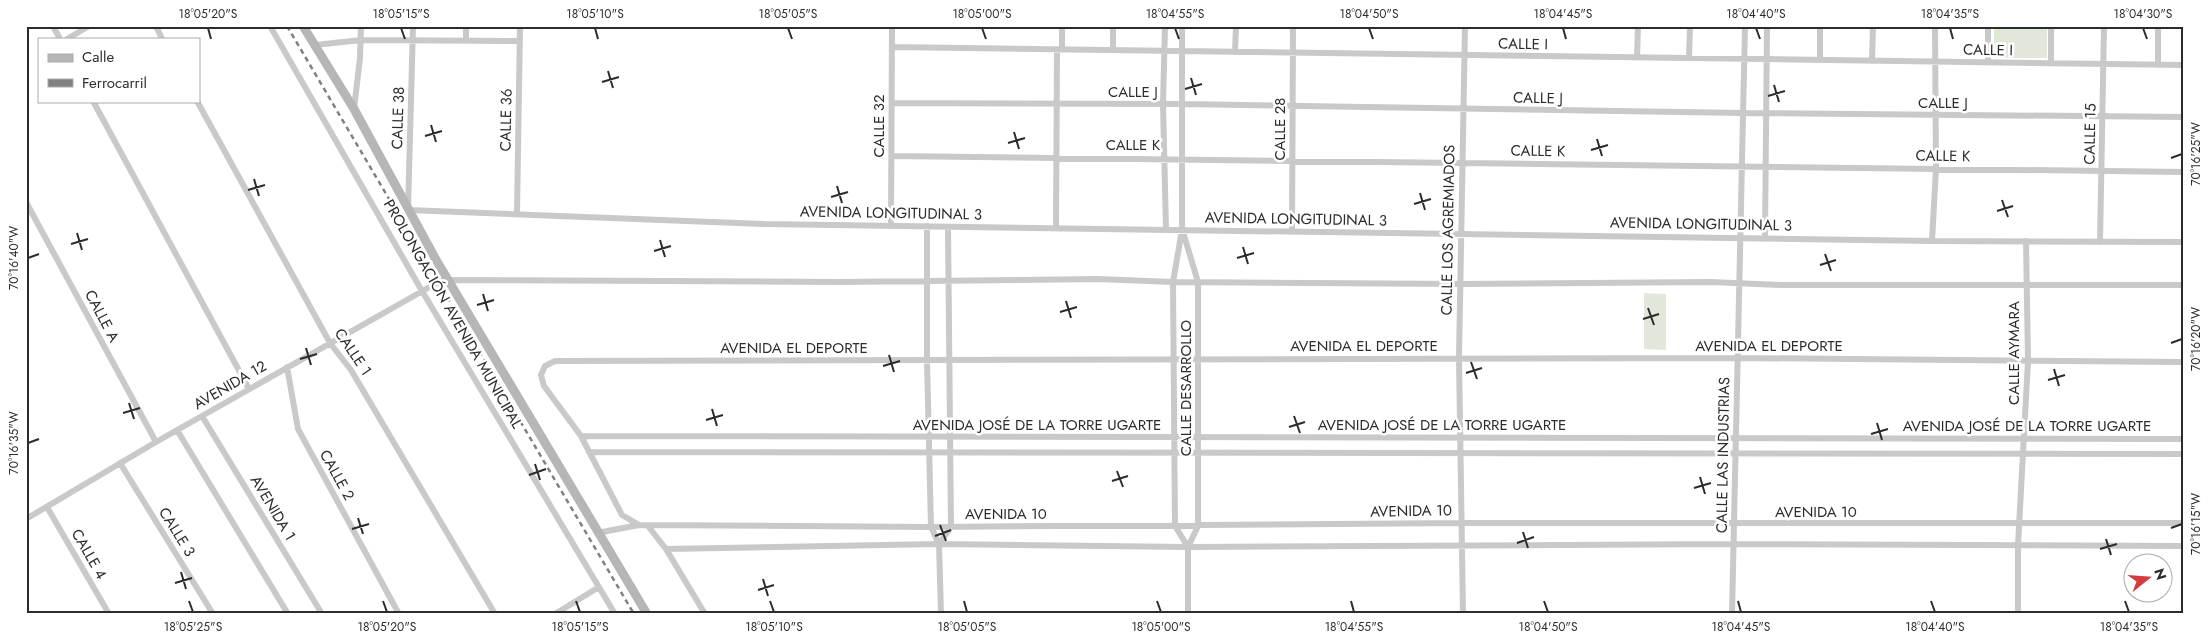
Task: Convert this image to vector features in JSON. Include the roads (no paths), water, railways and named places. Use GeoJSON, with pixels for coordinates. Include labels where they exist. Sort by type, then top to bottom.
{"type":"FeatureCollection","features":[{"type":"Feature","properties":{"kind":"main road","name":"PROLONGACIÓN AVENIDA MUNICIPAL"},"geometry":{"type":"LineString","coordinates":[[303,26],[354,109],[449,282],[646,614]]}},
{"type":"Feature","properties":{"kind":"street"},"geometry":{"type":"LineString","coordinates":[[53,26],[59,38]]}},
{"type":"Feature","properties":{"kind":"street"},"geometry":{"type":"LineString","coordinates":[[69,38],[89,26]]}},
{"type":"Feature","properties":{"kind":"street"},"geometry":{"type":"LineString","coordinates":[[156,26],[162,38]]}},
{"type":"Feature","properties":{"kind":"street","name":"PROLONGACIÓN AVENIDA MUNICIPAL"},"geometry":{"type":"LineString","coordinates":[[270,26],[422,292],[615,614]]}},
{"type":"Feature","properties":{"kind":"street"},"geometry":{"type":"LineString","coordinates":[[354,109],[361,26]]}},
{"type":"Feature","properties":{"kind":"street","name":"CALLE 38"},"geometry":{"type":"LineString","coordinates":[[408,210],[413,26]]}},
{"type":"Feature","properties":{"kind":"street"},"geometry":{"type":"LineString","coordinates":[[466,26],[466,40]]}},
{"type":"Feature","properties":{"kind":"street","name":"CALLE 36"},"geometry":{"type":"LineString","coordinates":[[517,214],[520,26]]}},
{"type":"Feature","properties":{"kind":"street","name":"CALLE 32"},"geometry":{"type":"LineString","coordinates":[[892,26],[892,225]]}},
{"type":"Feature","properties":{"kind":"street"},"geometry":{"type":"LineString","coordinates":[[1056,228],[1056,104],[1062,26]]}},
{"type":"Feature","properties":{"kind":"street"},"geometry":{"type":"LineString","coordinates":[[1113,26],[1113,50]]}},
{"type":"Feature","properties":{"kind":"street"},"geometry":{"type":"LineString","coordinates":[[1165,26],[1163,104],[1166,158],[1166,229]]}},
{"type":"Feature","properties":{"kind":"street","name":"CALLE DESARROLLO"},"geometry":{"type":"LineString","coordinates":[[1176,526],[1173,282],[1182,230],[1182,26]]}},
{"type":"Feature","properties":{"kind":"street"},"geometry":{"type":"LineString","coordinates":[[1236,26],[1236,52]]}},
{"type":"Feature","properties":{"kind":"street","name":"CALLE 28"},"geometry":{"type":"LineString","coordinates":[[1292,232],[1293,26]]}},
{"type":"Feature","properties":{"kind":"street","name":"CALLE LOS AGREMIADOS"},"geometry":{"type":"LineString","coordinates":[[1463,614],[1459,358],[1465,26]]}},
{"type":"Feature","properties":{"kind":"street"},"geometry":{"type":"LineString","coordinates":[[1637,58],[1638,26]]}},
{"type":"Feature","properties":{"kind":"street"},"geometry":{"type":"LineString","coordinates":[[1690,26],[1690,58]]}},
{"type":"Feature","properties":{"kind":"street","name":"CALLE LAS INDUSTRIAS"},"geometry":{"type":"LineString","coordinates":[[1732,614],[1745,26]]}},
{"type":"Feature","properties":{"kind":"street"},"geometry":{"type":"LineString","coordinates":[[1765,237],[1767,26]]}},
{"type":"Feature","properties":{"kind":"street"},"geometry":{"type":"LineString","coordinates":[[1820,26],[1820,60]]}},
{"type":"Feature","properties":{"kind":"street"},"geometry":{"type":"LineString","coordinates":[[1872,61],[1873,26]]}},
{"type":"Feature","properties":{"kind":"street"},"geometry":{"type":"LineString","coordinates":[[1932,240],[1936,168],[1935,26]]}},
{"type":"Feature","properties":{"kind":"street"},"geometry":{"type":"LineString","coordinates":[[1988,26],[1988,63]]}},
{"type":"Feature","properties":{"kind":"street"},"geometry":{"type":"LineString","coordinates":[[2051,26],[2051,64]]}},
{"type":"Feature","properties":{"kind":"street","name":"CALLE 15"},"geometry":{"type":"LineString","coordinates":[[2100,242],[2104,26]]}},
{"type":"Feature","properties":{"kind":"street"},"geometry":{"type":"LineString","coordinates":[[2158,26],[2158,65]]}},
{"type":"Feature","properties":{"kind":"street"},"geometry":{"type":"LineString","coordinates":[[315,45],[361,40],[520,41]]}},
{"type":"Feature","properties":{"kind":"street","name":"CALLE I"},"geometry":{"type":"LineString","coordinates":[[892,47],[2184,65]]}},
{"type":"Feature","properties":{"kind":"street"},"geometry":{"type":"LineString","coordinates":[[95,102],[249,389]]}},
{"type":"Feature","properties":{"kind":"street","name":"CALLE 1"},"geometry":{"type":"LineString","coordinates":[[198,102],[330,343],[351,370],[495,614]]}},
{"type":"Feature","properties":{"kind":"street","name":"CALLE J"},"geometry":{"type":"LineString","coordinates":[[892,104],[1182,104],[1936,116],[2184,117]]}},
{"type":"Feature","properties":{"kind":"street","name":"CALLE K"},"geometry":{"type":"LineString","coordinates":[[892,156],[1293,159],[1742,168],[1936,168],[2184,172]]}},
{"type":"Feature","properties":{"kind":"street","name":"CALLE A"},"geometry":{"type":"LineString","coordinates":[[26,202],[156,442]]}},
{"type":"Feature","properties":{"kind":"street","name":"AVENIDA LONGITUDINAL 3"},"geometry":{"type":"LineString","coordinates":[[408,210],[763,224],[2184,242]]}},
{"type":"Feature","properties":{"kind":"street"},"geometry":{"type":"LineString","coordinates":[[927,226],[927,361],[931,527],[939,544],[940,614]]}},
{"type":"Feature","properties":{"kind":"street"},"geometry":{"type":"LineString","coordinates":[[939,544],[951,527],[948,227]]}},
{"type":"Feature","properties":{"kind":"street","name":"CALLE DESARROLLO"},"geometry":{"type":"LineString","coordinates":[[1182,230],[1198,282],[1198,526],[1188,546],[1188,614]]}},
{"type":"Feature","properties":{"kind":"street","name":"CALLE AYMARA"},"geometry":{"type":"LineString","coordinates":[[2018,614],[2018,545],[2028,361],[2026,241]]}},
{"type":"Feature","properties":{"kind":"street","name":"AVENIDA 12"},"geometry":{"type":"LineString","coordinates":[[26,519],[156,442],[437,282],[473,280],[948,281],[1098,279],[1173,282],[1460,284],[1739,282],[1782,285],[2184,285]]}},
{"type":"Feature","properties":{"kind":"street","name":"AVENIDA EL DEPORTE"},"geometry":{"type":"LineString","coordinates":[[581,436],[544,386],[541,375],[545,366],[555,361],[1737,358],[2184,362]]}},
{"type":"Feature","properties":{"kind":"street","name":"CALLE 2"},"geometry":{"type":"LineString","coordinates":[[287,367],[298,429],[400,614]]}},
{"type":"Feature","properties":{"kind":"street","name":"AVENIDA 1"},"geometry":{"type":"LineString","coordinates":[[202,416],[322,614]]}},
{"type":"Feature","properties":{"kind":"street"},"geometry":{"type":"LineString","coordinates":[[177,430],[288,614]]}},
{"type":"Feature","properties":{"kind":"street"},"geometry":{"type":"LineString","coordinates":[[581,436],[622,515],[639,525]]}},
{"type":"Feature","properties":{"kind":"street","name":"AVENIDA JOSÉ DE LA TORRE UGARTE"},"geometry":{"type":"LineString","coordinates":[[581,436],[929,438],[2184,438]]}},
{"type":"Feature","properties":{"kind":"street","name":"AVENIDA JOSÉ DE LA TORRE UGARTE"},"geometry":{"type":"LineString","coordinates":[[589,452],[2184,454]]}},
{"type":"Feature","properties":{"kind":"street","name":"CALLE 3"},"geometry":{"type":"LineString","coordinates":[[120,463],[213,614]]}},
{"type":"Feature","properties":{"kind":"street","name":"CALLE 4"},"geometry":{"type":"LineString","coordinates":[[47,507],[109,614]]}},
{"type":"Feature","properties":{"kind":"street","name":"AVENIDA 10"},"geometry":{"type":"LineString","coordinates":[[639,525],[951,527],[1462,523],[1734,525],[2184,524]]}},
{"type":"Feature","properties":{"kind":"street"},"geometry":{"type":"LineString","coordinates":[[597,533],[639,525]]}},
{"type":"Feature","properties":{"kind":"street"},"geometry":{"type":"LineString","coordinates":[[648,526],[666,549],[705,614]]}},
{"type":"Feature","properties":{"kind":"street"},"geometry":{"type":"LineString","coordinates":[[1176,526],[1188,546]]}},
{"type":"Feature","properties":{"kind":"street","name":"AVENIDA 10"},"geometry":{"type":"LineString","coordinates":[[666,549],[939,544],[1188,546],[1733,544],[2184,546]]}},
{"type":"Feature","properties":{"kind":"street"},"geometry":{"type":"LineString","coordinates":[[555,614],[599,587]]}},
{"type":"Feature","properties":{"kind":"railway"},"geometry":{"type":"LineString","coordinates":[[287,26],[634,614]]}}]}
